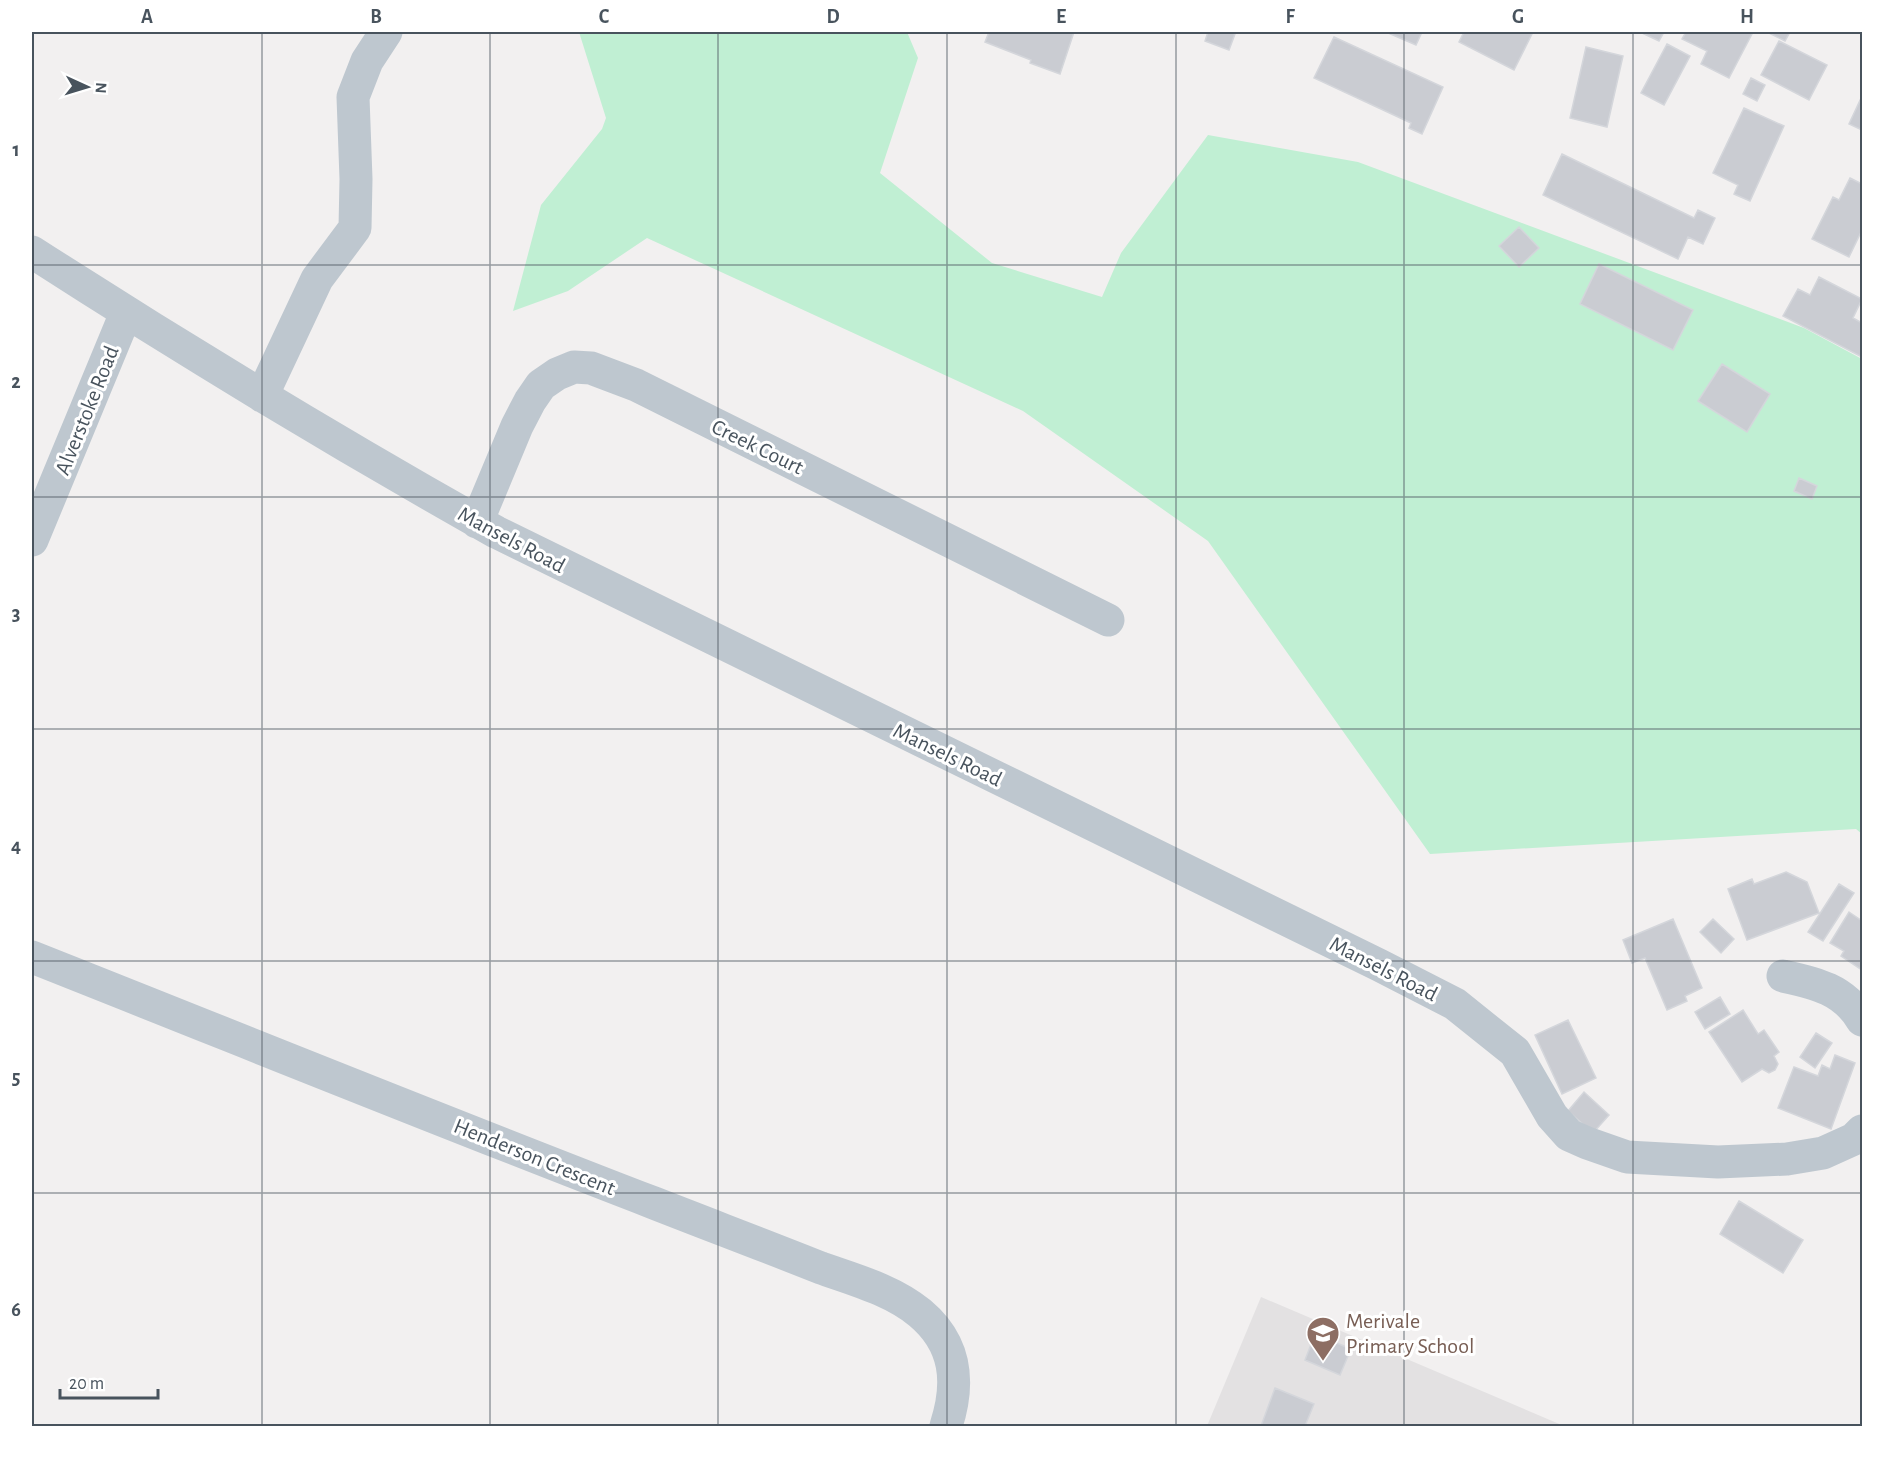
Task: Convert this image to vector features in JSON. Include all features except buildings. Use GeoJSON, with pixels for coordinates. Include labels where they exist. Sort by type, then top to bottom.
{"type":"FeatureCollection","features":[{"type":"Feature","properties":{"kind":"street"},"geometry":{"type":"LineString","coordinates":[[262,396],[317,279],[355,228],[353,97],[367,61],[386,32]]}},
{"type":"Feature","properties":{"kind":"street","name":"Mansels Road"},"geometry":{"type":"LineString","coordinates":[[32,252],[126,313],[373,464],[477,522],[1455,1004],[1515,1052],[1552,1116],[1569,1135],[1628,1157],[1729,1162],[1787,1159],[1823,1152],[1854,1139],[1863,1131]]}},
{"type":"Feature","properties":{"kind":"street","name":"Alverstoke Road"},"geometry":{"type":"LineString","coordinates":[[32,540],[126,313]]}},
{"type":"Feature","properties":{"kind":"street","name":"Creek Court"},"geometry":{"type":"LineString","coordinates":[[477,522],[517,426],[541,385],[557,374],[574,367],[591,368],[636,385],[1108,620]]}},
{"type":"Feature","properties":{"kind":"street","name":"Henderson Crescent"},"geometry":{"type":"LineString","coordinates":[[32,957],[893,1296],[921,1314],[939,1336],[950,1355],[955,1372],[955,1394],[946,1426]]}},
{"type":"Feature","properties":{"kind":"street"},"geometry":{"type":"LineString","coordinates":[[1784,976],[1819,983],[1840,995],[1863,1020]]}},
{"type":"Feature","properties":{"kind":"shaded area","name":"Merivale Primary School"},"geometry":{"type":"Polygon","coordinates":[[[1261,1297],[1564,1426],[1207,1426],[1261,1297]]]}},
{"type":"Feature","properties":{"kind":"green space"},"geometry":{"type":"Polygon","coordinates":[[[579,32],[907,32],[918,58],[880,173],[992,263],[1102,297],[1121,253],[1208,135],[1358,162],[1804,328],[1862,359],[1862,834],[1856,829],[1430,854],[1208,541],[1023,411],[647,238],[568,291],[513,311],[541,205],[602,129],[606,118],[579,32]]]}},
{"type":"Feature","properties":{"kind":"place","name":"Merivale Primary School"},"geometry":{"type":"Point","coordinates":[1323,1362]}}]}
